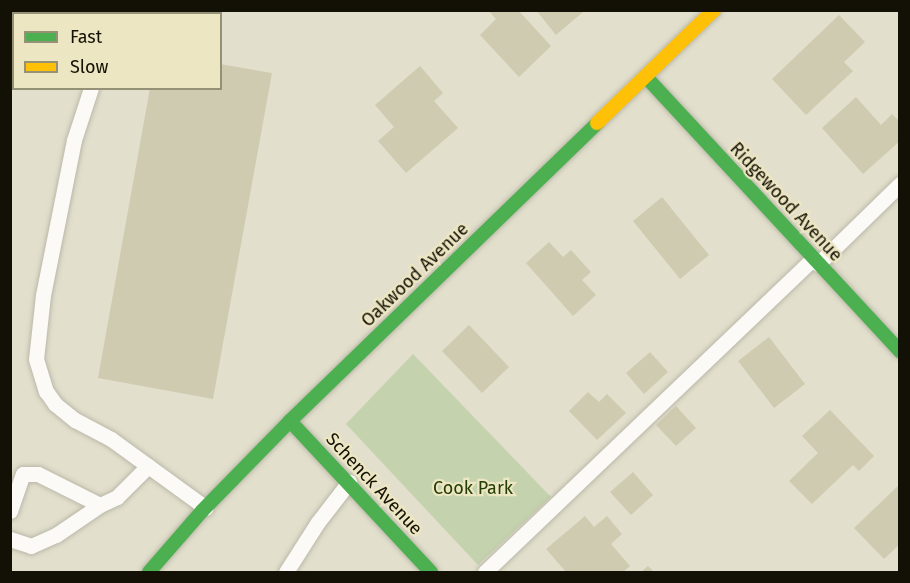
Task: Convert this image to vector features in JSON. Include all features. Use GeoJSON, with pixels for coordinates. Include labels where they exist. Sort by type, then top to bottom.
{"type":"FeatureCollection","features":[{"type":"Feature","properties":{"kind":"street","name":"Oakwood Avenue"},"geometry":{"type":"LineString","coordinates":[[149,573],[206,508],[290,421],[714,10]]}},
{"type":"Feature","properties":{"kind":"street","name":"Ridgewood Avenue"},"geometry":{"type":"LineString","coordinates":[[646,77],[900,351]]}},
{"type":"Feature","properties":{"kind":"street","name":"Schenck Avenue"},"geometry":{"type":"LineString","coordinates":[[290,421],[350,482],[432,573]]}},
{"type":"Feature","properties":{"kind":"lane"},"geometry":{"type":"LineString","coordinates":[[90,90],[74,140],[43,295],[36,359],[46,391],[55,404],[75,420],[111,439],[206,508]]}},
{"type":"Feature","properties":{"kind":"lane"},"geometry":{"type":"LineString","coordinates":[[485,573],[900,184]]}},
{"type":"Feature","properties":{"kind":"lane"},"geometry":{"type":"LineString","coordinates":[[10,539],[31,546],[56,535],[100,504],[117,497],[148,466]]}},
{"type":"Feature","properties":{"kind":"lane"},"geometry":{"type":"LineString","coordinates":[[10,511],[23,474],[38,474],[100,504]]}},
{"type":"Feature","properties":{"kind":"lane"},"geometry":{"type":"LineString","coordinates":[[286,573],[318,522],[350,482]]}},
{"type":"Feature","properties":{"kind":"green space","name":"Cook Park"},"geometry":{"type":"Polygon","coordinates":[[[413,354],[551,497],[478,565],[346,424],[413,354]]]}},
{"type":"Feature","properties":{"kind":"building"},"geometry":{"type":"Polygon","coordinates":[[[488,10],[518,10],[551,46],[519,77],[480,35],[496,19],[488,10]]]}},
{"type":"Feature","properties":{"kind":"building"},"geometry":{"type":"Polygon","coordinates":[[[536,10],[582,10],[583,12],[556,35],[536,10]]]}},
{"type":"Feature","properties":{"kind":"building"},"geometry":{"type":"Polygon","coordinates":[[[839,15],[865,42],[844,62],[853,71],[806,115],[772,79],[839,15]]]}},
{"type":"Feature","properties":{"kind":"building"},"geometry":{"type":"Polygon","coordinates":[[[222,64],[272,73],[213,399],[98,378],[150,90],[222,90],[222,64]]]}},
{"type":"Feature","properties":{"kind":"building"},"geometry":{"type":"Polygon","coordinates":[[[420,66],[443,93],[434,101],[458,128],[406,173],[378,141],[394,127],[375,105],[420,66]]]}},
{"type":"Feature","properties":{"kind":"building"},"geometry":{"type":"Polygon","coordinates":[[[856,97],[881,125],[892,114],[900,122],[900,141],[863,174],[822,128],[856,97]]]}},
{"type":"Feature","properties":{"kind":"building"},"geometry":{"type":"Polygon","coordinates":[[[662,197],[709,255],[680,279],[633,221],[662,197]]]}},
{"type":"Feature","properties":{"kind":"building"},"geometry":{"type":"Polygon","coordinates":[[[549,242],[563,257],[571,250],[591,272],[582,280],[596,295],[573,316],[526,263],[549,242]]]}},
{"type":"Feature","properties":{"kind":"building"},"geometry":{"type":"Polygon","coordinates":[[[469,325],[509,367],[482,393],[442,351],[469,325]]]}},
{"type":"Feature","properties":{"kind":"building"},"geometry":{"type":"Polygon","coordinates":[[[769,337],[805,384],[774,408],[738,361],[769,337]]]}},
{"type":"Feature","properties":{"kind":"building"},"geometry":{"type":"Polygon","coordinates":[[[650,352],[668,372],[644,394],[626,373],[650,352]]]}},
{"type":"Feature","properties":{"kind":"building"},"geometry":{"type":"Polygon","coordinates":[[[588,392],[599,402],[607,394],[626,413],[597,440],[569,411],[588,392]]]}},
{"type":"Feature","properties":{"kind":"building"},"geometry":{"type":"Polygon","coordinates":[[[676,406],[696,428],[676,446],[656,425],[676,406]]]}},
{"type":"Feature","properties":{"kind":"building"},"geometry":{"type":"Polygon","coordinates":[[[830,410],[874,456],[859,471],[853,465],[812,504],[789,481],[818,453],[802,436],[830,410]]]}},
{"type":"Feature","properties":{"kind":"building"},"geometry":{"type":"Polygon","coordinates":[[[633,472],[653,495],[631,515],[610,492],[633,472]]]}},
{"type":"Feature","properties":{"kind":"building"},"geometry":{"type":"Polygon","coordinates":[[[900,484],[900,544],[884,559],[854,528],[900,484]]]}},
{"type":"Feature","properties":{"kind":"building"},"geometry":{"type":"Polygon","coordinates":[[[585,516],[594,527],[607,516],[622,534],[611,544],[630,566],[623,572],[566,572],[546,549],[585,516]]]}},
{"type":"Feature","properties":{"kind":"building"},"geometry":{"type":"Polygon","coordinates":[[[648,566],[654,572],[641,572],[648,566]]]}},
{"type":"Feature","properties":{"kind":"traffic: fast"},"geometry":{"type":"LineString","coordinates":[[10,66],[12,60]]}},
{"type":"Feature","properties":{"kind":"traffic: fast"},"geometry":{"type":"LineString","coordinates":[[646,77],[900,351]]}},
{"type":"Feature","properties":{"kind":"traffic: fast"},"geometry":{"type":"LineString","coordinates":[[149,572],[202,511],[290,421],[597,123]]}},
{"type":"Feature","properties":{"kind":"traffic: fast"},"geometry":{"type":"LineString","coordinates":[[290,421],[431,572]]}},
{"type":"Feature","properties":{"kind":"traffic: slow"},"geometry":{"type":"LineString","coordinates":[[597,123],[714,10]]}}]}
